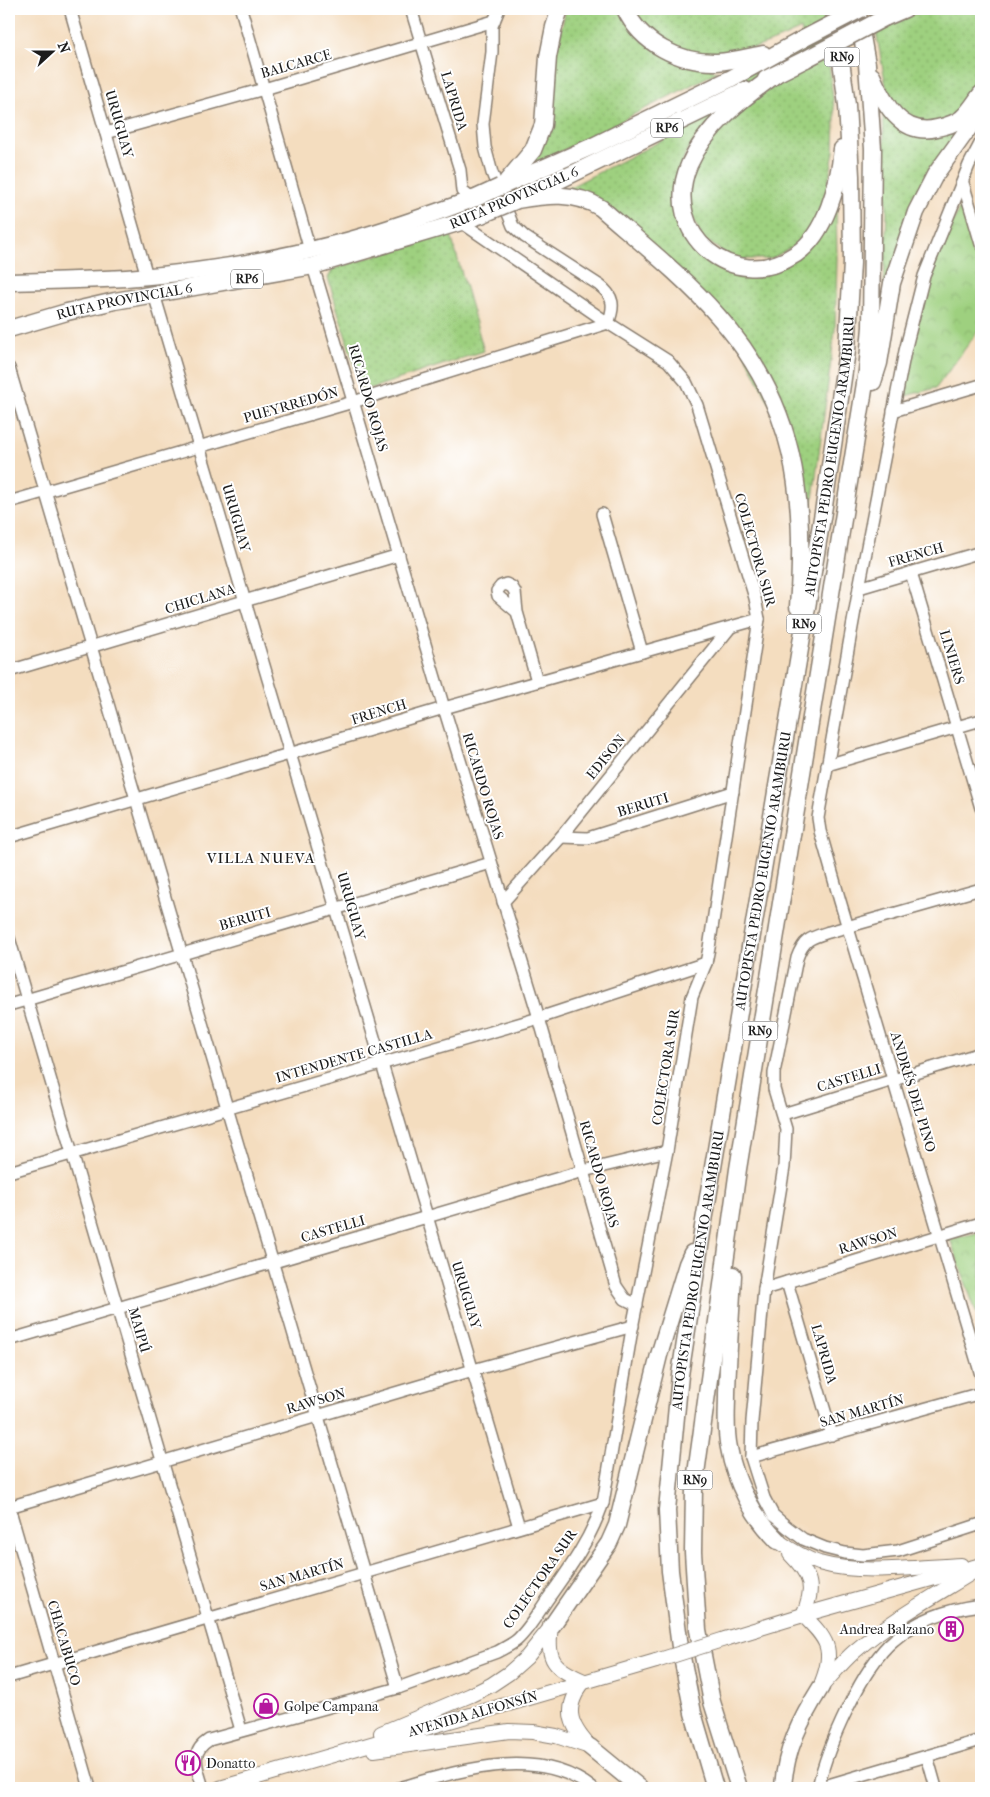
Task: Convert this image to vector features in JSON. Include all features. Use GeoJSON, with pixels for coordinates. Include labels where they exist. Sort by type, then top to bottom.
{"type":"FeatureCollection","features":[{"type":"Feature","properties":{"kind":"highway"},"geometry":{"type":"LineString","coordinates":[[518,175],[543,125],[550,41],[560,9]]}},
{"type":"Feature","properties":{"kind":"highway"},"geometry":{"type":"LineString","coordinates":[[626,9],[637,29],[649,41],[664,50],[697,61],[736,60],[783,49]]}},
{"type":"Feature","properties":{"kind":"highway","name":"AUTOPISTA PEDRO EUGENIO ARAMBURU"},"geometry":{"type":"LineString","coordinates":[[715,1788],[693,1713],[680,1647],[670,1571],[666,1510],[680,1375],[702,1233],[788,724],[843,386],[847,351],[852,230],[850,152],[847,105],[834,9]]}},
{"type":"Feature","properties":{"kind":"highway","name":"AUTOPISTA PEDRO EUGENIO ARAMBURU"},"geometry":{"type":"LineString","coordinates":[[739,1788],[712,1702],[698,1630],[692,1552],[694,1488],[738,1169],[868,371],[871,327],[874,191],[872,112],[867,64],[857,9]]}},
{"type":"Feature","properties":{"kind":"highway","name":"RUTA PROVINCIAL 6"},"geometry":{"type":"LineString","coordinates":[[9,282],[147,276],[312,258],[370,234],[474,199],[500,188],[518,175],[592,146],[730,79],[861,9]]}},
{"type":"Feature","properties":{"kind":"highway","name":"RUTA PROVINCIAL 6"},"geometry":{"type":"LineString","coordinates":[[9,329],[66,312],[312,258],[461,222],[481,215],[524,198],[582,170],[905,9]]}},
{"type":"Feature","properties":{"kind":"highway"},"geometry":{"type":"LineString","coordinates":[[867,64],[878,89],[893,114],[902,122],[923,130],[932,130],[952,125],[962,118],[981,94]]}},
{"type":"Feature","properties":{"kind":"highway"},"geometry":{"type":"LineString","coordinates":[[775,75],[747,96],[718,123],[697,150],[685,176],[682,201],[688,225],[702,246],[728,264],[752,268],[772,265],[797,254],[813,238],[828,208],[839,174],[847,105]]}},
{"type":"Feature","properties":{"kind":"highway"},"geometry":{"type":"LineString","coordinates":[[861,415],[879,363],[892,282],[916,212],[935,175],[981,111]]}},
{"type":"Feature","properties":{"kind":"highway"},"geometry":{"type":"LineString","coordinates":[[524,198],[553,195],[571,196],[587,200],[601,208],[677,275],[718,316],[754,364],[785,430],[792,456],[801,532],[798,604],[788,724]]}},
{"type":"Feature","properties":{"kind":"highway"},"geometry":{"type":"LineString","coordinates":[[738,1169],[736,1234],[729,1334],[728,1446],[740,1485],[749,1504],[765,1529],[778,1541]]}},
{"type":"Feature","properties":{"kind":"highway"},"geometry":{"type":"LineString","coordinates":[[551,1627],[609,1543],[618,1525],[659,1355],[687,1264],[702,1233]]}},
{"type":"Feature","properties":{"kind":"highway"},"geometry":{"type":"LineString","coordinates":[[783,1788],[789,1748],[797,1728],[821,1687]]}},
{"type":"Feature","properties":{"kind":"highway"},"geometry":{"type":"LineString","coordinates":[[590,1747],[640,1788]]}},
{"type":"Feature","properties":{"kind":"main road"},"geometry":{"type":"LineString","coordinates":[[778,1541],[810,1559],[830,1566],[896,1568],[981,1566]]}},
{"type":"Feature","properties":{"kind":"main road"},"geometry":{"type":"LineString","coordinates":[[778,1541],[807,1574],[810,1598],[803,1615],[826,1642],[829,1655],[829,1665],[821,1687]]}},
{"type":"Feature","properties":{"kind":"main road"},"geometry":{"type":"LineString","coordinates":[[821,1687],[854,1651],[899,1618],[981,1566]]}},
{"type":"Feature","properties":{"kind":"main road","name":"AVENIDA ALFONSÍN"},"geometry":{"type":"LineString","coordinates":[[220,1788],[656,1661],[803,1615],[981,1566]]}},
{"type":"Feature","properties":{"kind":"main road"},"geometry":{"type":"LineString","coordinates":[[551,1627],[549,1643],[551,1655],[556,1665],[563,1672],[584,1681],[572,1700],[570,1711],[577,1733],[590,1747]]}},
{"type":"Feature","properties":{"kind":"main road"},"geometry":{"type":"LineString","coordinates":[[325,1757],[491,1685],[527,1656],[551,1627]]}},
{"type":"Feature","properties":{"kind":"main road"},"geometry":{"type":"LineString","coordinates":[[325,1757],[509,1732],[533,1732],[556,1736],[590,1747]]}},
{"type":"Feature","properties":{"kind":"street","name":"URUGUAY"},"geometry":{"type":"LineString","coordinates":[[70,9],[147,276]]}},
{"type":"Feature","properties":{"kind":"street","name":"RICARDO ROJAS"},"geometry":{"type":"LineString","coordinates":[[240,9],[353,402],[539,1018],[616,1286],[625,1299],[637,1306]]}},
{"type":"Feature","properties":{"kind":"street","name":"LAPRIDA"},"geometry":{"type":"LineString","coordinates":[[412,9],[460,170],[462,191],[474,199]]}},
{"type":"Feature","properties":{"kind":"street"},"geometry":{"type":"LineString","coordinates":[[499,9],[494,20],[483,124],[486,153],[495,181],[514,226],[526,237],[599,285],[609,294],[613,303],[613,309],[608,322]]}},
{"type":"Feature","properties":{"kind":"street","name":"BALCARCE"},"geometry":{"type":"LineString","coordinates":[[106,133],[421,43],[494,20]]}},
{"type":"Feature","properties":{"kind":"street"},"geometry":{"type":"LineString","coordinates":[[981,142],[969,165],[924,276],[905,351],[827,765],[981,720]]}},
{"type":"Feature","properties":{"kind":"street"},"geometry":{"type":"LineString","coordinates":[[963,183],[978,221],[981,244]]}},
{"type":"Feature","properties":{"kind":"street","name":"COLECTORA SUR"},"geometry":{"type":"LineString","coordinates":[[203,1788],[195,1757],[201,1745],[209,1740],[398,1688],[497,1652],[518,1638],[529,1626],[583,1548],[596,1524],[603,1502],[633,1326],[667,1151],[692,997],[706,963],[718,892],[759,620],[755,598],[697,405],[686,382],[668,361],[461,222]]}},
{"type":"Feature","properties":{"kind":"street","name":"URUGUAY"},"geometry":{"type":"LineString","coordinates":[[154,294],[519,1527]]}},
{"type":"Feature","properties":{"kind":"street","name":"PUEYRREDÓN"},"geometry":{"type":"LineString","coordinates":[[9,502],[353,402],[608,322]]}},
{"type":"Feature","properties":{"kind":"street"},"geometry":{"type":"LineString","coordinates":[[9,368],[398,1688]]}},
{"type":"Feature","properties":{"kind":"street"},"geometry":{"type":"LineString","coordinates":[[893,411],[981,385]]}},
{"type":"Feature","properties":{"kind":"street"},"geometry":{"type":"LineString","coordinates":[[602,514],[642,652]]}},
{"type":"Feature","properties":{"kind":"street","name":"FRENCH"},"geometry":{"type":"LineString","coordinates":[[859,588],[981,552]]}},
{"type":"Feature","properties":{"kind":"street","name":"CHICLANA"},"geometry":{"type":"LineString","coordinates":[[9,671],[399,555]]}},
{"type":"Feature","properties":{"kind":"street","name":"LINIERS"},"geometry":{"type":"LineString","coordinates":[[911,572],[981,808]]}},
{"type":"Feature","properties":{"kind":"street"},"geometry":{"type":"LineString","coordinates":[[517,612],[537,681]]}},
{"type":"Feature","properties":{"kind":"street","name":"FRENCH"},"geometry":{"type":"LineString","coordinates":[[9,838],[444,708],[759,620]]}},
{"type":"Feature","properties":{"kind":"street","name":"EDISON"},"geometry":{"type":"LineString","coordinates":[[504,902],[561,837],[729,629]]}},
{"type":"Feature","properties":{"kind":"street","name":"ANDRÉS DEL PINO"},"geometry":{"type":"LineString","coordinates":[[827,765],[818,818],[820,831],[981,1375]]}},
{"type":"Feature","properties":{"kind":"street","name":"BERUTI"},"geometry":{"type":"LineString","coordinates":[[561,837],[588,838],[733,792]]}},
{"type":"Feature","properties":{"kind":"street","name":"BERUTI"},"geometry":{"type":"LineString","coordinates":[[9,1004],[491,863]]}},
{"type":"Feature","properties":{"kind":"street"},"geometry":{"type":"LineString","coordinates":[[981,889],[848,926],[813,937],[802,944],[797,958],[774,1073],[774,1089],[786,1129],[784,1166],[764,1289],[752,1421],[751,1457],[764,1498],[773,1514],[787,1528],[803,1539],[825,1548],[863,1555],[898,1552],[981,1524]]}},
{"type":"Feature","properties":{"kind":"street","name":"MAIPÚ"},"geometry":{"type":"LineString","coordinates":[[9,938],[241,1730]]}},
{"type":"Feature","properties":{"kind":"street","name":"INTENDENTE CASTILLA"},"geometry":{"type":"LineString","coordinates":[[9,1172],[539,1018],[706,963]]}},
{"type":"Feature","properties":{"kind":"street","name":"CASTELLI"},"geometry":{"type":"LineString","coordinates":[[783,1114],[981,1053]]}},
{"type":"Feature","properties":{"kind":"street","name":"CASTELLI"},"geometry":{"type":"LineString","coordinates":[[9,1340],[583,1171],[667,1151]]}},
{"type":"Feature","properties":{"kind":"street","name":"RAWSON"},"geometry":{"type":"LineString","coordinates":[[764,1289],[981,1223]]}},
{"type":"Feature","properties":{"kind":"street","name":"LAPRIDA"},"geometry":{"type":"LineString","coordinates":[[787,1282],[832,1435]]}},
{"type":"Feature","properties":{"kind":"street","name":"RAWSON"},"geometry":{"type":"LineString","coordinates":[[9,1507],[473,1370],[633,1326]]}},
{"type":"Feature","properties":{"kind":"street","name":"SAN MARTÍN"},"geometry":{"type":"LineString","coordinates":[[751,1457],[981,1393]]}},
{"type":"Feature","properties":{"kind":"street","name":"SAN MARTÍN"},"geometry":{"type":"LineString","coordinates":[[9,1677],[603,1502]]}},
{"type":"Feature","properties":{"kind":"street","name":"CHACABUCO"},"geometry":{"type":"LineString","coordinates":[[9,1507],[90,1788]]}},
{"type":"Feature","properties":{"kind":"street"},"geometry":{"type":"LineString","coordinates":[[981,1605],[951,1610],[928,1619],[893,1640],[883,1651],[871,1667],[846,1713],[822,1768],[818,1788],[981,1740]]}},
{"type":"Feature","properties":{"kind":"street"},"geometry":{"type":"LineString","coordinates":[[927,1756],[936,1788]]}},
{"type":"Feature","properties":{"kind":"street"},"geometry":{"type":"LineString","coordinates":[[399,1788],[427,1784],[486,1767],[522,1765],[540,1766],[556,1770],[576,1778],[592,1788]]}},
{"type":"Feature","properties":{"kind":"green space"},"geometry":{"type":"Polygon","coordinates":[[[566,9],[619,9],[625,20],[717,72],[527,167],[566,9]]]}},
{"type":"Feature","properties":{"kind":"green space"},"geometry":{"type":"Polygon","coordinates":[[[632,9],[823,9],[835,117],[834,152],[827,189],[815,222],[796,245],[771,259],[734,259],[702,238],[687,203],[696,160],[729,118],[764,93],[807,68],[804,53],[524,190],[522,185],[804,46],[801,29],[782,38],[743,51],[704,54],[684,51],[666,43],[648,31],[632,9]]]}},
{"type":"Feature","properties":{"kind":"green space"},"geometry":{"type":"Polygon","coordinates":[[[872,9],[883,9],[888,27],[925,9],[981,9],[981,81],[971,100],[956,113],[939,122],[930,124],[916,121],[904,114],[895,104],[886,86],[872,9]]]}},
{"type":"Feature","properties":{"kind":"green space"},"geometry":{"type":"Polygon","coordinates":[[[718,112],[685,155],[677,179],[675,196],[677,213],[683,229],[691,244],[703,256],[717,266],[734,272],[750,274],[776,271],[836,204],[835,330],[806,553],[796,457],[732,328],[568,188],[718,112]]]}},
{"type":"Feature","properties":{"kind":"green space"},"geometry":{"type":"Polygon","coordinates":[[[883,112],[898,125],[962,124],[884,285],[887,210],[883,112]]]}},
{"type":"Feature","properties":{"kind":"green space"},"geometry":{"type":"Polygon","coordinates":[[[961,205],[981,277],[981,327],[936,388],[901,397],[908,351],[927,277],[961,205]]]}},
{"type":"Feature","properties":{"kind":"green space"},"geometry":{"type":"Polygon","coordinates":[[[450,232],[484,351],[372,388],[361,388],[328,278],[333,269],[450,232]]]}},
{"type":"Feature","properties":{"kind":"green space"},"geometry":{"type":"Polygon","coordinates":[[[981,1232],[981,1326],[950,1239],[981,1232]]]}},
{"type":"Feature","properties":{"kind":"place","name":"Andrea Balzano"},"geometry":{"type":"Point","coordinates":[951,1629]}},
{"type":"Feature","properties":{"kind":"place","name":"Golpe Campana"},"geometry":{"type":"Point","coordinates":[266,1706]}},
{"type":"Feature","properties":{"kind":"place","name":"Donatto"},"geometry":{"type":"Point","coordinates":[188,1763]}},
{"type":"Feature","properties":{"kind":"district","name":"VILLA NUEVA"},"geometry":{"type":"Point","coordinates":[261,858]}}]}
